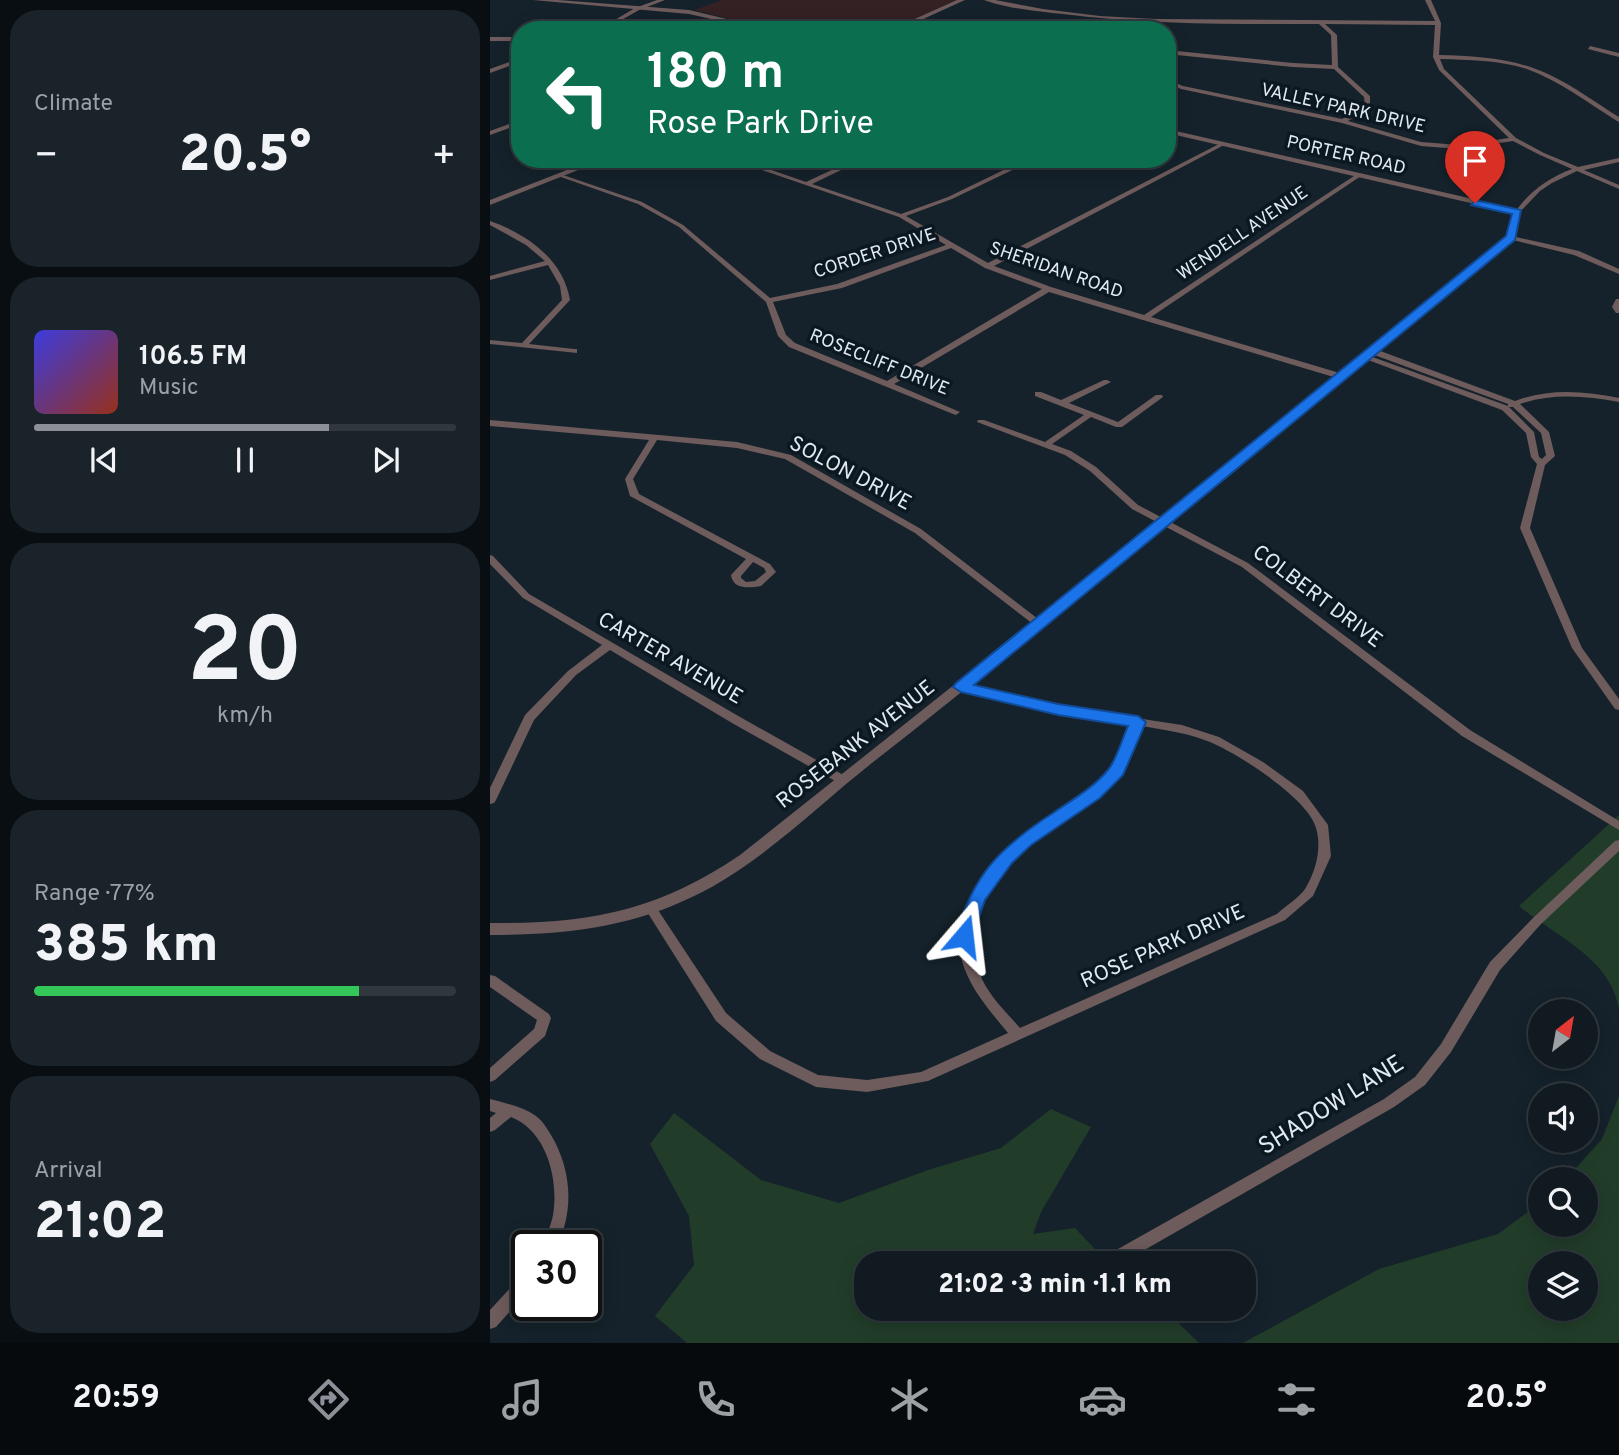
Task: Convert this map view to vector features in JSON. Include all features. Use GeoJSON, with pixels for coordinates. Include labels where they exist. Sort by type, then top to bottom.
{"type":"FeatureCollection","features":[{"type":"Feature","properties":{"kind":"street"},"geometry":{"type":"LineString","coordinates":[[536,0],[641,7],[731,21]]}},
{"type":"Feature","properties":{"kind":"street"},"geometry":{"type":"LineString","coordinates":[[616,21],[641,7],[662,0]]}},
{"type":"Feature","properties":{"kind":"street"},"geometry":{"type":"LineString","coordinates":[[913,21],[962,0]]}},
{"type":"Feature","properties":{"kind":"street"},"geometry":{"type":"LineString","coordinates":[[987,0],[1065,16],[1131,21]]}},
{"type":"Feature","properties":{"kind":"street"},"geometry":{"type":"LineString","coordinates":[[1429,0],[1438,23],[1436,57],[1441,70],[1514,139],[1619,187]]}},
{"type":"Feature","properties":{"kind":"street"},"geometry":{"type":"LineString","coordinates":[[1176,23],[1438,23]]}},
{"type":"Feature","properties":{"kind":"street"},"geometry":{"type":"LineString","coordinates":[[1321,23],[1334,35],[1335,67]]}},
{"type":"Feature","properties":{"kind":"street"},"geometry":{"type":"LineString","coordinates":[[490,39],[511,39]]}},
{"type":"Feature","properties":{"kind":"street"},"geometry":{"type":"LineString","coordinates":[[1590,48],[1619,55]]}},
{"type":"Feature","properties":{"kind":"street"},"geometry":{"type":"LineString","coordinates":[[1176,53],[1227,56],[1302,67],[1335,67],[1367,96],[1368,106],[1343,121]]}},
{"type":"Feature","properties":{"kind":"street"},"geometry":{"type":"LineString","coordinates":[[1436,57],[1494,60],[1541,72],[1619,120]]}},
{"type":"Feature","properties":{"kind":"street"},"geometry":{"type":"LineString","coordinates":[[490,71],[511,63]]}},
{"type":"Feature","properties":{"kind":"street","name":"VALLEY PARK DRIVE"},"geometry":{"type":"LineString","coordinates":[[1176,85],[1343,121],[1420,144],[1459,146],[1514,139]]}},
{"type":"Feature","properties":{"kind":"street"},"geometry":{"type":"LineString","coordinates":[[490,133],[511,125]]}},
{"type":"Feature","properties":{"kind":"street","name":"PORTER ROAD"},"geometry":{"type":"LineString","coordinates":[[1176,133],[1518,212]]}},
{"type":"Feature","properties":{"kind":"street"},"geometry":{"type":"LineString","coordinates":[[988,266],[1223,144]]}},
{"type":"Feature","properties":{"kind":"street"},"geometry":{"type":"LineString","coordinates":[[1619,159],[1578,170],[1539,187],[1530,194],[1518,212],[1511,238],[1576,253],[1619,272]]}},
{"type":"Feature","properties":{"kind":"street"},"geometry":{"type":"LineString","coordinates":[[490,203],[581,168]]}},
{"type":"Feature","properties":{"kind":"street","name":"SHERIDAN ROAD"},"geometry":{"type":"LineString","coordinates":[[761,168],[901,216],[988,266],[1048,289],[1340,376]]}},
{"type":"Feature","properties":{"kind":"street"},"geometry":{"type":"LineString","coordinates":[[807,183],[841,168]]}},
{"type":"Feature","properties":{"kind":"street","name":"CORDER DRIVE"},"geometry":{"type":"LineString","coordinates":[[901,216],[950,198],[1013,168]]}},
{"type":"Feature","properties":{"kind":"street","name":"ROSECLIFF DRIVE"},"geometry":{"type":"LineString","coordinates":[[561,176],[658,212],[718,255],[769,301],[782,336],[792,345],[956,412]]}},
{"type":"Feature","properties":{"kind":"street","name":"WENDELL AVENUE"},"geometry":{"type":"LineString","coordinates":[[1145,318],[1359,176]]}},
{"type":"Feature","properties":{"kind":"street"},"geometry":{"type":"LineString","coordinates":[[490,223],[527,240],[563,276],[566,300],[525,344]]}},
{"type":"Feature","properties":{"kind":"street","name":"ROSEBANK AVENUE"},"geometry":{"type":"LineString","coordinates":[[490,929],[574,927],[650,907],[698,888],[738,864],[841,779],[961,687],[1037,622],[1340,376],[1379,348],[1511,238]]}},
{"type":"Feature","properties":{"kind":"street","name":"CORDER DRIVE"},"geometry":{"type":"LineString","coordinates":[[769,301],[839,286],[950,246]]}},
{"type":"Feature","properties":{"kind":"street"},"geometry":{"type":"LineString","coordinates":[[490,278],[547,262]]}},
{"type":"Feature","properties":{"kind":"street"},"geometry":{"type":"LineString","coordinates":[[889,383],[1048,289]]}},
{"type":"Feature","properties":{"kind":"street"},"geometry":{"type":"LineString","coordinates":[[1619,301],[1619,311]]}},
{"type":"Feature","properties":{"kind":"street"},"geometry":{"type":"LineString","coordinates":[[490,342],[574,351]]}},
{"type":"Feature","properties":{"kind":"street"},"geometry":{"type":"LineString","coordinates":[[1368,354],[1509,405],[1545,432],[1551,456],[1541,464],[1525,528],[1577,648],[1619,707]]}},
{"type":"Feature","properties":{"kind":"street"},"geometry":{"type":"LineString","coordinates":[[1062,403],[1107,382]]}},
{"type":"Feature","properties":{"kind":"street"},"geometry":{"type":"LineString","coordinates":[[1509,405],[1552,394],[1587,393],[1619,400]]}},
{"type":"Feature","properties":{"kind":"street"},"geometry":{"type":"LineString","coordinates":[[1038,394],[1119,425],[1159,397]]}},
{"type":"Feature","properties":{"kind":"street"},"geometry":{"type":"LineString","coordinates":[[1509,405],[1530,432],[1535,457],[1541,464]]}},
{"type":"Feature","properties":{"kind":"street"},"geometry":{"type":"LineString","coordinates":[[1046,445],[1090,414]]}},
{"type":"Feature","properties":{"kind":"street","name":"SOLON DRIVE"},"geometry":{"type":"LineString","coordinates":[[490,422],[737,445],[789,457],[918,531],[1037,622]]}},
{"type":"Feature","properties":{"kind":"street","name":"COLBERT DRIVE"},"geometry":{"type":"LineString","coordinates":[[981,422],[1068,453],[1093,469],[1135,507],[1245,565],[1466,733],[1619,826]]}},
{"type":"Feature","properties":{"kind":"street"},"geometry":{"type":"LineString","coordinates":[[655,437],[629,479],[635,496],[752,558]]}},
{"type":"Feature","properties":{"kind":"street","name":"CARTER AVENUE"},"geometry":{"type":"LineString","coordinates":[[490,558],[526,596],[841,779]]}},
{"type":"Feature","properties":{"kind":"street"},"geometry":{"type":"LineString","coordinates":[[490,800],[529,718],[572,673],[608,646]]}},
{"type":"Feature","properties":{"kind":"street","name":"ROSE PARK DRIVE"},"geometry":{"type":"LineString","coordinates":[[650,907],[721,1017],[765,1055],[816,1080],[867,1086],[923,1077],[1016,1033],[1281,917],[1309,892],[1325,856],[1322,825],[1299,794],[1259,765],[1215,740],[1178,728],[1058,710],[961,687]]}},
{"type":"Feature","properties":{"kind":"street"},"geometry":{"type":"LineString","coordinates":[[1016,1033],[976,981],[964,936],[976,898],[1005,858],[1024,840],[1093,794],[1117,771],[1138,722]]}},
{"type":"Feature","properties":{"kind":"street","name":"SHADOW LANE"},"geometry":{"type":"LineString","coordinates":[[1128,1251],[1389,1103],[1420,1081],[1446,1048],[1496,966],[1537,921],[1619,844]]}},
{"type":"Feature","properties":{"kind":"street"},"geometry":{"type":"LineString","coordinates":[[490,980],[544,1018],[541,1032],[490,1076]]}},
{"type":"Feature","properties":{"kind":"street"},"geometry":{"type":"LineString","coordinates":[[490,1105],[534,1122],[561,1171],[559,1230]]}},
{"type":"Feature","properties":{"kind":"street"},"geometry":{"type":"LineString","coordinates":[[490,1126],[508,1111]]}},
{"type":"Feature","properties":{"kind":"street"},"geometry":{"type":"LineString","coordinates":[[490,1322],[511,1298]]}},
{"type":"Feature","properties":{"kind":"shaded area"},"geometry":{"type":"Polygon","coordinates":[[[722,0],[958,0],[909,21],[739,21],[694,10],[722,0]]]}},
{"type":"Feature","properties":{"kind":"green space"},"geometry":{"type":"Polygon","coordinates":[[[1619,815],[1619,1009],[1614,991],[1593,962],[1519,906],[1619,815]]]}},
{"type":"Feature","properties":{"kind":"green space"},"geometry":{"type":"Polygon","coordinates":[[[1619,1096],[1619,1343],[1243,1343],[1379,1269],[1498,1234],[1528,1212],[1528,1237],[1598,1237],[1598,1167],[1577,1167],[1589,1153],[1598,1153],[1598,1143],[1619,1096]]]}},
{"type":"Feature","properties":{"kind":"green space"},"geometry":{"type":"Polygon","coordinates":[[[1051,1109],[1091,1127],[1041,1212],[1033,1234],[1075,1228],[1097,1251],[854,1251],[854,1321],[1176,1321],[1199,1343],[687,1343],[655,1316],[694,1265],[689,1216],[650,1144],[674,1113],[761,1180],[839,1203],[928,1170],[1001,1148],[1051,1109]]]}},
{"type":"Feature","properties":{"kind":"route"},"geometry":{"type":"LineString","coordinates":[[964,936],[976,898],[1005,858],[1024,840],[1093,794],[1117,771],[1138,722],[1058,710],[961,687],[1037,622],[1340,376],[1379,348],[1511,238],[1518,212],[1475,203]]}}]}
